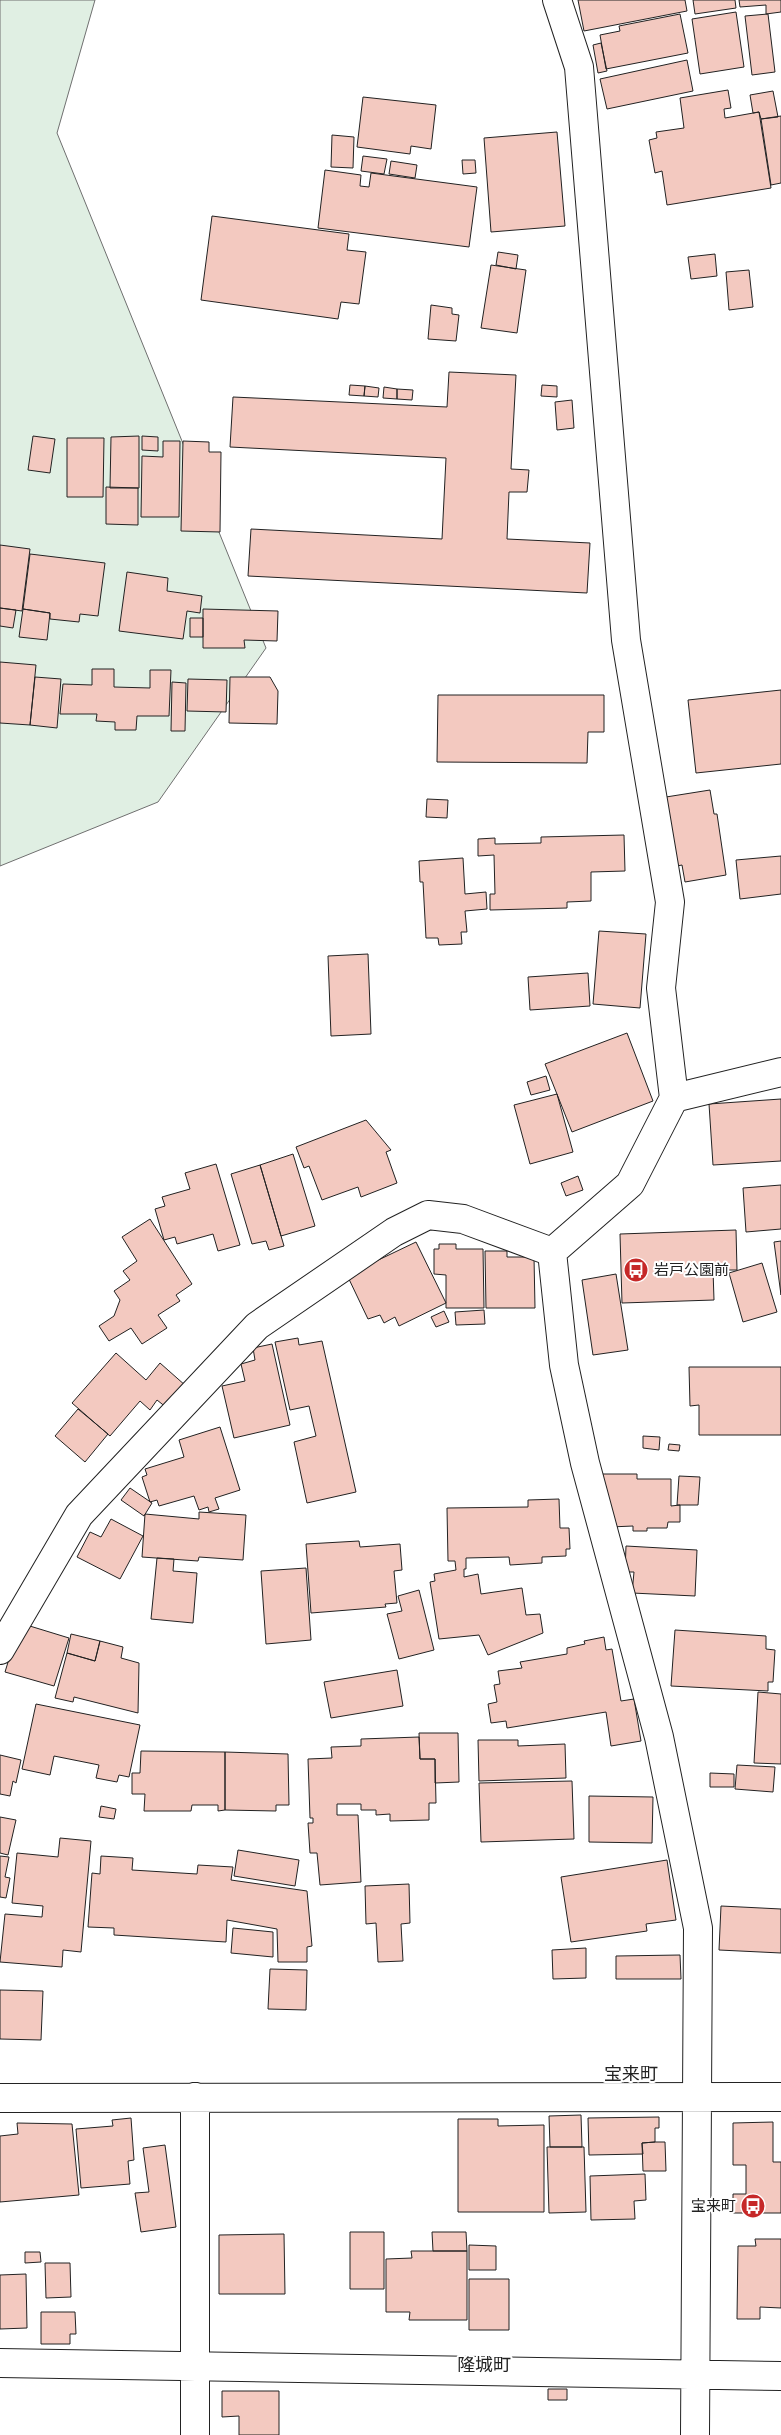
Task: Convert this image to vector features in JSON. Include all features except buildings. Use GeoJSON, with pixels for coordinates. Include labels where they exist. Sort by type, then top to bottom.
{"type":"FeatureCollection","features":[{"type":"Feature","properties":{"kind":"street"},"geometry":{"type":"LineString","coordinates":[[552,1252],[630,1184],[674,1098],[661,988],[670,902],[626,640],[579,67],[557,0]]}},
{"type":"Feature","properties":{"kind":"street"},"geometry":{"type":"LineString","coordinates":[[674,1098],[781,1072]]}},
{"type":"Feature","properties":{"kind":"street"},"geometry":{"type":"LineString","coordinates":[[0,1650],[79,1515],[257,1326],[394,1232],[428,1215],[463,1219],[552,1252]]}},
{"type":"Feature","properties":{"kind":"street"},"geometry":{"type":"LineString","coordinates":[[552,1252],[564,1365],[585,1463],[659,1737],[698,1928],[695,2435]]}},
{"type":"Feature","properties":{"kind":"street"},"geometry":{"type":"LineString","coordinates":[[194,2435],[195,2097]]}},
{"type":"Feature","properties":{"kind":"street"},"geometry":{"type":"LineString","coordinates":[[0,2098],[781,2097]]}},
{"type":"Feature","properties":{"kind":"street"},"geometry":{"type":"LineString","coordinates":[[0,2363],[781,2376]]}},
{"type":"Feature","properties":{"kind":"green space"},"geometry":{"type":"Polygon","coordinates":[[[0,0],[95,0],[57,133],[266,648],[158,802],[0,866],[0,0]]]}},
{"type":"Feature","properties":{"kind":"place","name":"岩戸公園前"},"geometry":{"type":"Point","coordinates":[636,1270]}},
{"type":"Feature","properties":{"kind":"place","name":"宝来町"},"geometry":{"type":"Point","coordinates":[753,2206]}},
{"type":"Feature","properties":{"kind":"district","name":"宝来町"},"geometry":{"type":"Point","coordinates":[631,2074]}},
{"type":"Feature","properties":{"kind":"district","name":"隆城町"},"geometry":{"type":"Point","coordinates":[484,2365]}}]}
